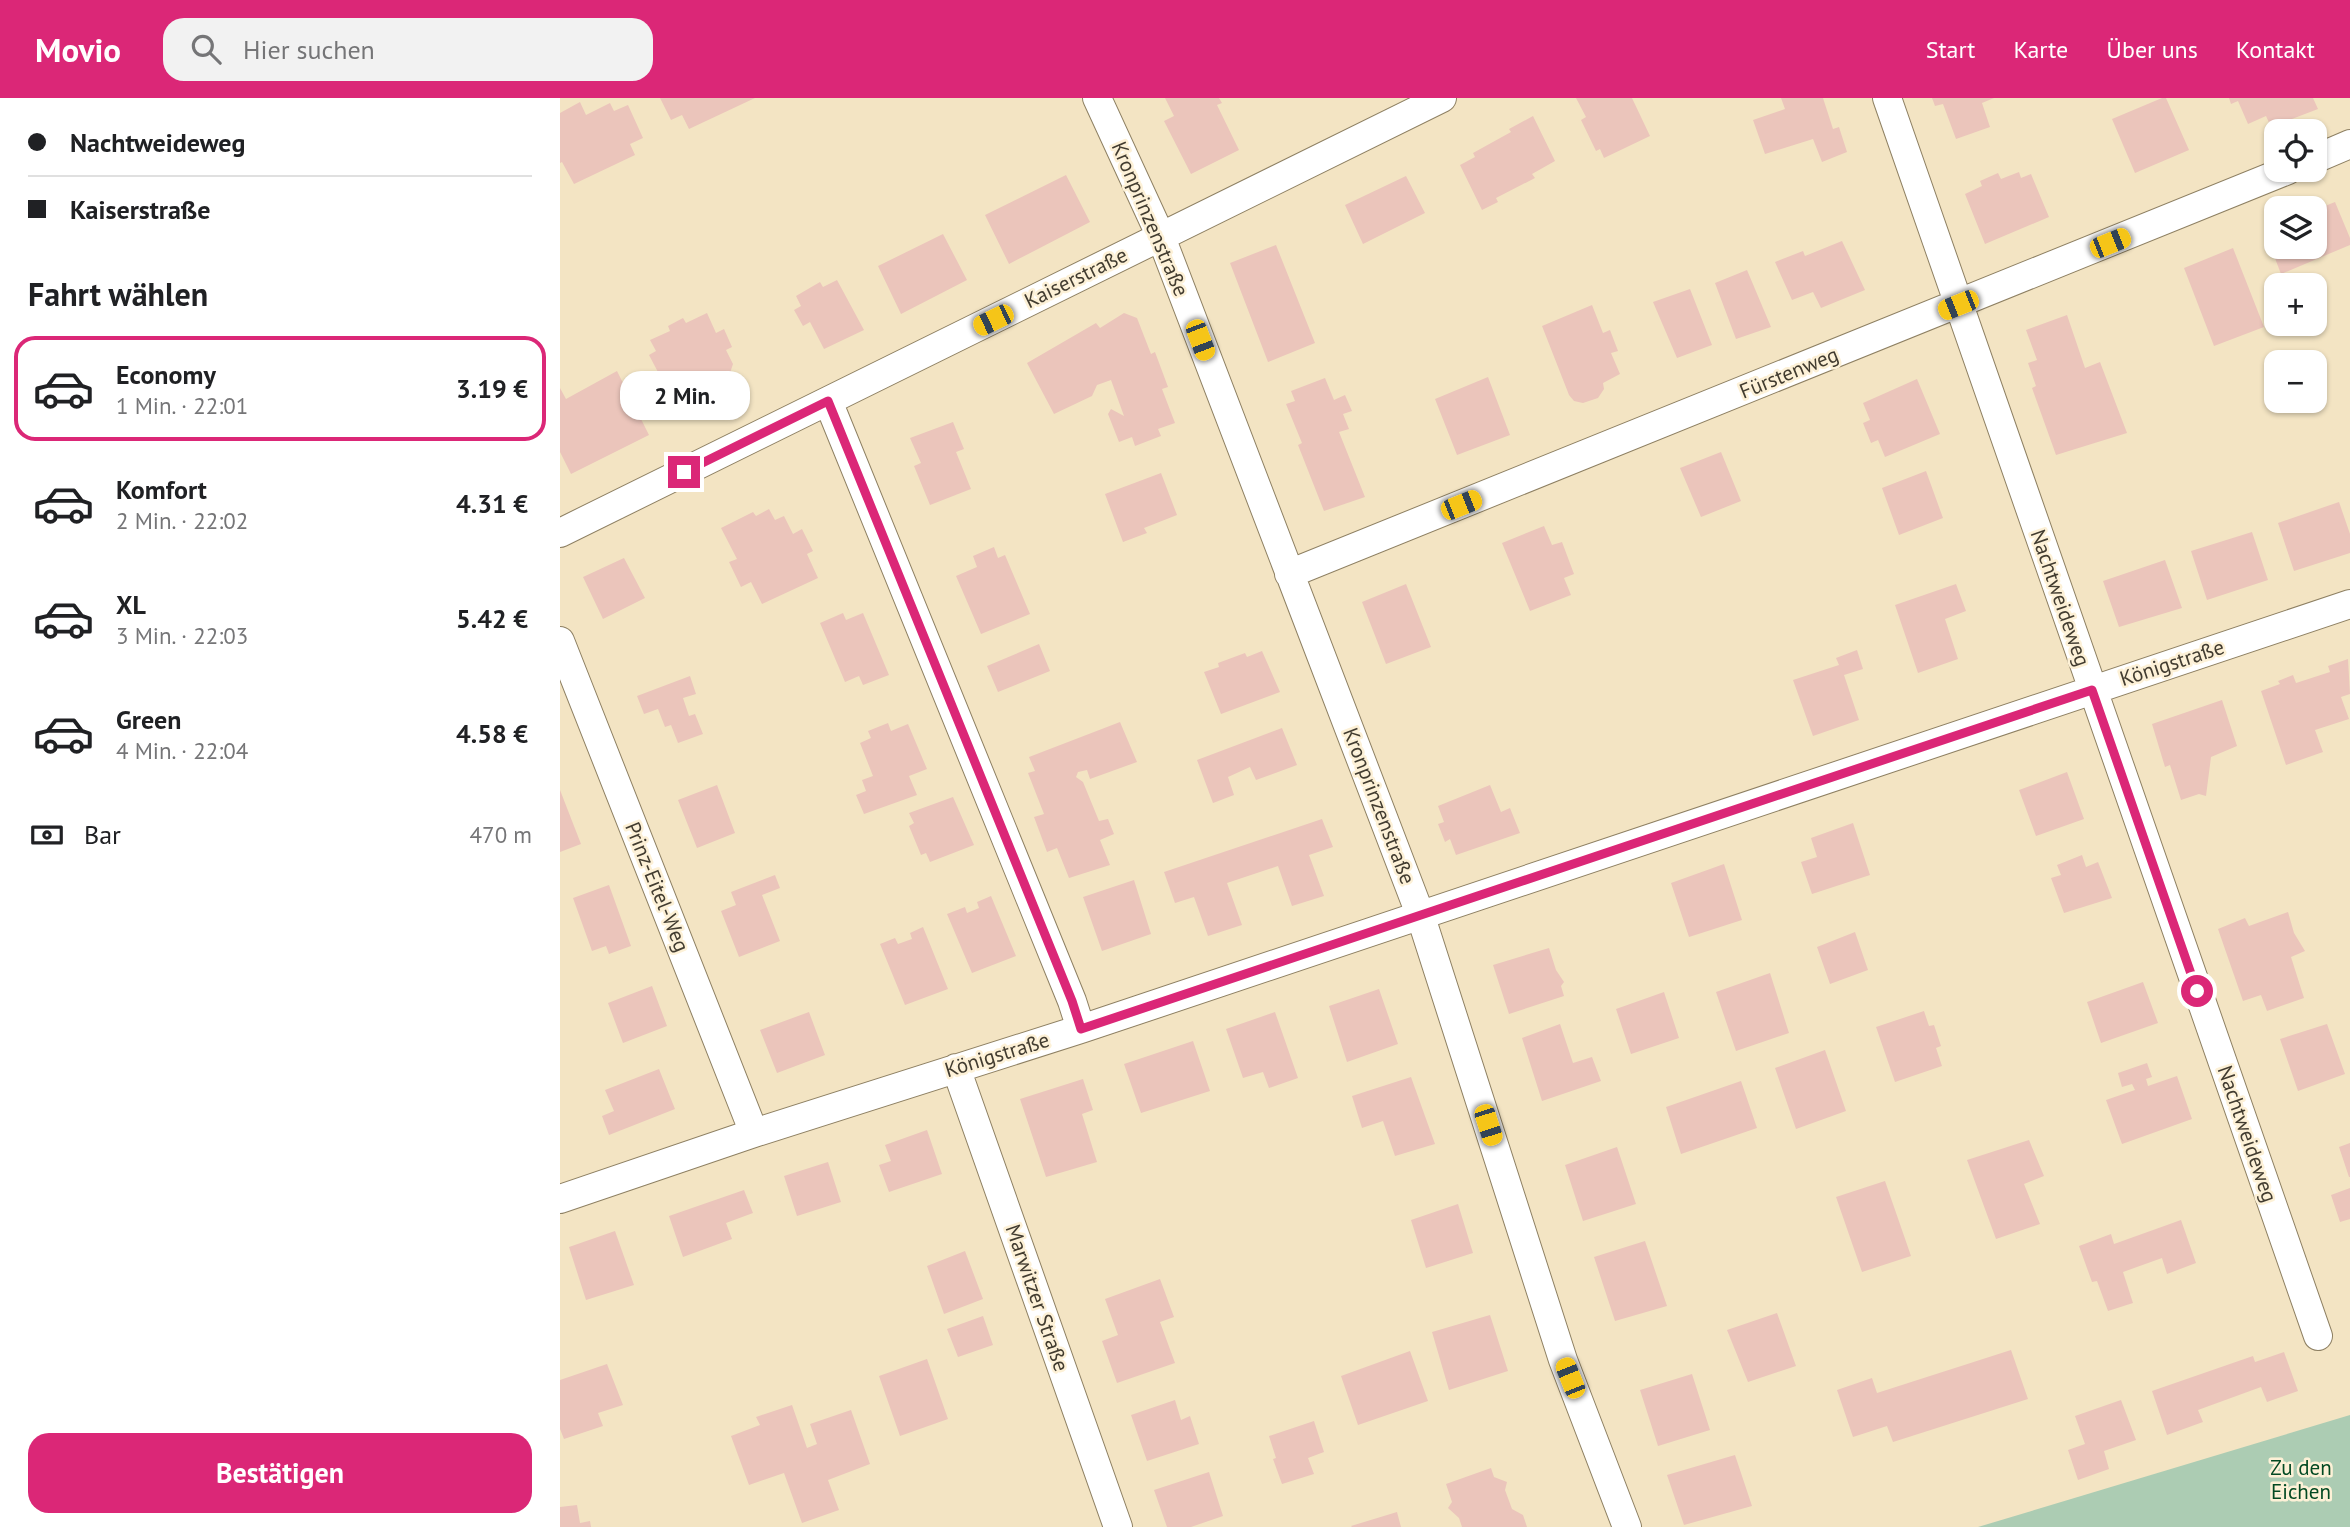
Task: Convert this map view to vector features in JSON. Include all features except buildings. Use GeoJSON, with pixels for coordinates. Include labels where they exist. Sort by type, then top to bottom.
{"type":"FeatureCollection","features":[{"type":"Feature","properties":{"kind":"street","name":"Kronprinzenstraße"},"geometry":{"type":"LineString","coordinates":[[1097,98],[1161,237],[1420,914],[1563,1360],[1627,1527]]}},
{"type":"Feature","properties":{"kind":"street","name":"Kaiserstraße"},"geometry":{"type":"LineString","coordinates":[[560,533],[1442,98]]}},
{"type":"Feature","properties":{"kind":"street","name":"Nachtweideweg"},"geometry":{"type":"LineString","coordinates":[[1886,98],[2318,1336]]}},
{"type":"Feature","properties":{"kind":"street"},"geometry":{"type":"LineString","coordinates":[[2327,154],[2350,144]]}},
{"type":"Feature","properties":{"kind":"street","name":"Fürstenweg"},"geometry":{"type":"LineString","coordinates":[[1289,574],[2264,180]]}},
{"type":"Feature","properties":{"kind":"street"},"geometry":{"type":"LineString","coordinates":[[828,401],[1072,1001],[1081,1029]]}},
{"type":"Feature","properties":{"kind":"street","name":"Königstraße"},"geometry":{"type":"LineString","coordinates":[[560,1199],[754,1133],[1081,1029],[2350,604]]}},
{"type":"Feature","properties":{"kind":"street","name":"Prinz-Eitel-Weg"},"geometry":{"type":"LineString","coordinates":[[560,641],[754,1133]]}},
{"type":"Feature","properties":{"kind":"street","name":"Marwitzer Straße"},"geometry":{"type":"LineString","coordinates":[[956,1068],[1118,1527]]}},
{"type":"Feature","properties":{"kind":"green space","name":"Zu den Eichen"},"geometry":{"type":"Polygon","coordinates":[[[2350,1415],[2350,1527],[1978,1527],[2350,1415]]]}},
{"type":"Feature","properties":{"kind":"route"},"geometry":{"type":"LineString","coordinates":[[684,472],[828,401],[1072,1001],[1081,1029],[2092,690],[2197,991]]}}]}
